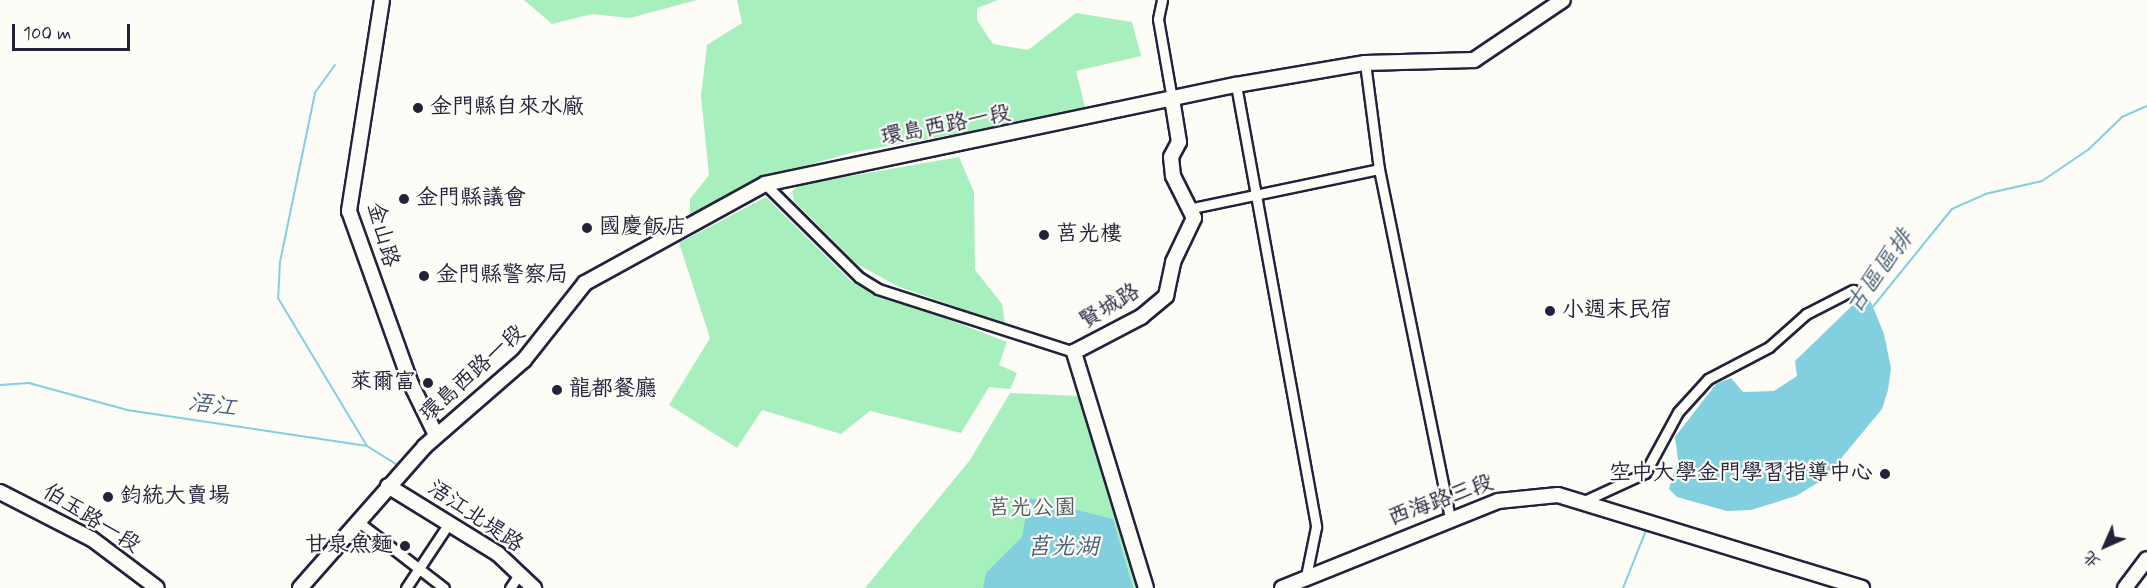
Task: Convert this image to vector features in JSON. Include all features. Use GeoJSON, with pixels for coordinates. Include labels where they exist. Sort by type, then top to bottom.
{"type":"FeatureCollection","features":[{"type":"Feature","properties":{"kind":"main road","name":"金山路"},"geometry":{"type":"LineString","coordinates":[[382,0],[349,211],[407,373],[436,435]]}},
{"type":"Feature","properties":{"kind":"main road","name":"環島西路一段"},"geometry":{"type":"LineString","coordinates":[[392,482],[436,435],[524,360],[585,283],[765,184],[1236,85],[1365,63],[1474,60],[1563,0]]}},
{"type":"Feature","properties":{"kind":"main road","name":"賢城路"},"geometry":{"type":"LineString","coordinates":[[1146,588],[1074,352],[1141,317],[1166,296],[1173,262],[1194,218],[1173,176],[1172,158],[1179,142],[1172,99]]}},
{"type":"Feature","properties":{"kind":"main road"},"geometry":{"type":"LineString","coordinates":[[300,588],[356,520],[392,482]]}},
{"type":"Feature","properties":{"kind":"main road","name":"浯江北堤路"},"geometry":{"type":"LineString","coordinates":[[392,482],[520,573],[534,588]]}},
{"type":"Feature","properties":{"kind":"main road","name":"伯玉路一段"},"geometry":{"type":"LineString","coordinates":[[0,492],[92,539],[157,588]]}},
{"type":"Feature","properties":{"kind":"main road","name":"西海路三段"},"geometry":{"type":"LineString","coordinates":[[1282,588],[1450,517],[1526,496],[1584,501],[1859,588]]}},
{"type":"Feature","properties":{"kind":"main road"},"geometry":{"type":"LineString","coordinates":[[2125,588],[2147,559]]}},
{"type":"Feature","properties":{"kind":"street"},"geometry":{"type":"LineString","coordinates":[[1162,0],[1158,19],[1172,99]]}},
{"type":"Feature","properties":{"kind":"street"},"geometry":{"type":"LineString","coordinates":[[1365,63],[1379,169],[1450,517]]}},
{"type":"Feature","properties":{"kind":"street"},"geometry":{"type":"LineString","coordinates":[[1236,85],[1316,527],[1306,576]]}},
{"type":"Feature","properties":{"kind":"street"},"geometry":{"type":"LineString","coordinates":[[1188,209],[1256,192],[1379,169]]}},
{"type":"Feature","properties":{"kind":"street"},"geometry":{"type":"LineString","coordinates":[[765,184],[859,277],[878,289],[1074,352]]}},
{"type":"Feature","properties":{"kind":"street"},"geometry":{"type":"LineString","coordinates":[[1584,501],[1645,473],[1678,412],[1708,379],[1854,290]]}},
{"type":"Feature","properties":{"kind":"street"},"geometry":{"type":"LineString","coordinates":[[356,520],[444,588]]}},
{"type":"Feature","properties":{"kind":"street"},"geometry":{"type":"LineString","coordinates":[[406,588],[449,523]]}},
{"type":"Feature","properties":{"kind":"street"},"geometry":{"type":"LineString","coordinates":[[510,588],[520,573]]}},
{"type":"Feature","properties":{"kind":"green space"},"geometry":{"type":"Polygon","coordinates":[[[524,0],[697,0],[630,18],[592,14],[552,24],[524,0]]]}},
{"type":"Feature","properties":{"kind":"green space"},"geometry":{"type":"Polygon","coordinates":[[[737,0],[998,0],[977,8],[977,20],[993,44],[1028,50],[1076,13],[1132,22],[1141,56],[1076,71],[1086,111],[854,152],[759,179],[690,219],[690,199],[709,175],[701,96],[707,45],[742,23],[737,0]]]}},
{"type":"Feature","properties":{"kind":"green space"},"geometry":{"type":"Polygon","coordinates":[[[959,157],[974,192],[975,270],[1002,304],[1005,324],[897,286],[857,264],[794,201],[792,191],[799,185],[959,157]]]}},
{"type":"Feature","properties":{"kind":"green space"},"geometry":{"type":"Polygon","coordinates":[[[766,197],[852,282],[1007,342],[999,365],[1017,373],[1010,389],[989,387],[961,433],[870,411],[841,434],[762,410],[737,448],[669,405],[710,338],[679,243],[766,197]]]}},
{"type":"Feature","properties":{"kind":"green space","name":"莒光公園"},"geometry":{"type":"Polygon","coordinates":[[[1010,393],[1079,396],[1140,588],[865,588],[970,460],[1010,393]]]}},
{"type":"Feature","properties":{"kind":"water"},"geometry":{"type":"Polygon","coordinates":[[[1858,300],[1870,300],[1884,334],[1891,368],[1888,390],[1882,409],[1824,479],[1796,496],[1751,510],[1727,511],[1677,497],[1669,489],[1678,460],[1675,437],[1716,384],[1731,378],[1743,392],[1774,391],[1797,376],[1795,361],[1858,300]]]}},
{"type":"Feature","properties":{"kind":"water","name":"莒光湖"},"geometry":{"type":"Polygon","coordinates":[[[1029,498],[1113,519],[1133,588],[983,588],[986,573],[1022,537],[1029,498]]]}},
{"type":"Feature","properties":{"kind":"waterway"},"geometry":{"type":"LineString","coordinates":[[335,65],[315,93],[280,262],[278,298],[367,446]]}},
{"type":"Feature","properties":{"kind":"waterway","name":"古區區排"},"geometry":{"type":"LineString","coordinates":[[1871,309],[1952,209],[1985,194],[2042,181],[2089,149],[2122,117],[2147,106]]}},
{"type":"Feature","properties":{"kind":"waterway","name":"浯江"},"geometry":{"type":"LineString","coordinates":[[0,385],[29,383],[127,410],[367,446],[399,466]]}},
{"type":"Feature","properties":{"kind":"waterway","name":"古區區排"},"geometry":{"type":"LineString","coordinates":[[1623,588],[1647,528]]}},
{"type":"Feature","properties":{"kind":"place","name":"金門縣自來水廠"},"geometry":{"type":"Point","coordinates":[418,108]}},
{"type":"Feature","properties":{"kind":"place","name":"金門縣議會"},"geometry":{"type":"Point","coordinates":[404,199]}},
{"type":"Feature","properties":{"kind":"place","name":"國慶飯店"},"geometry":{"type":"Point","coordinates":[587,228]}},
{"type":"Feature","properties":{"kind":"place","name":"莒光樓"},"geometry":{"type":"Point","coordinates":[1044,235]}},
{"type":"Feature","properties":{"kind":"place","name":"金門縣警察局"},"geometry":{"type":"Point","coordinates":[424,276]}},
{"type":"Feature","properties":{"kind":"place","name":"小週末民宿"},"geometry":{"type":"Point","coordinates":[1550,311]}},
{"type":"Feature","properties":{"kind":"place","name":"萊爾富"},"geometry":{"type":"Point","coordinates":[428,383]}},
{"type":"Feature","properties":{"kind":"place","name":"龍都餐廳"},"geometry":{"type":"Point","coordinates":[557,390]}},
{"type":"Feature","properties":{"kind":"place","name":"空中大學金門學習指導中心"},"geometry":{"type":"Point","coordinates":[1885,474]}},
{"type":"Feature","properties":{"kind":"place","name":"鈞統大賣場"},"geometry":{"type":"Point","coordinates":[108,497]}},
{"type":"Feature","properties":{"kind":"place","name":"甘泉魚麵"},"geometry":{"type":"Point","coordinates":[405,546]}}]}
